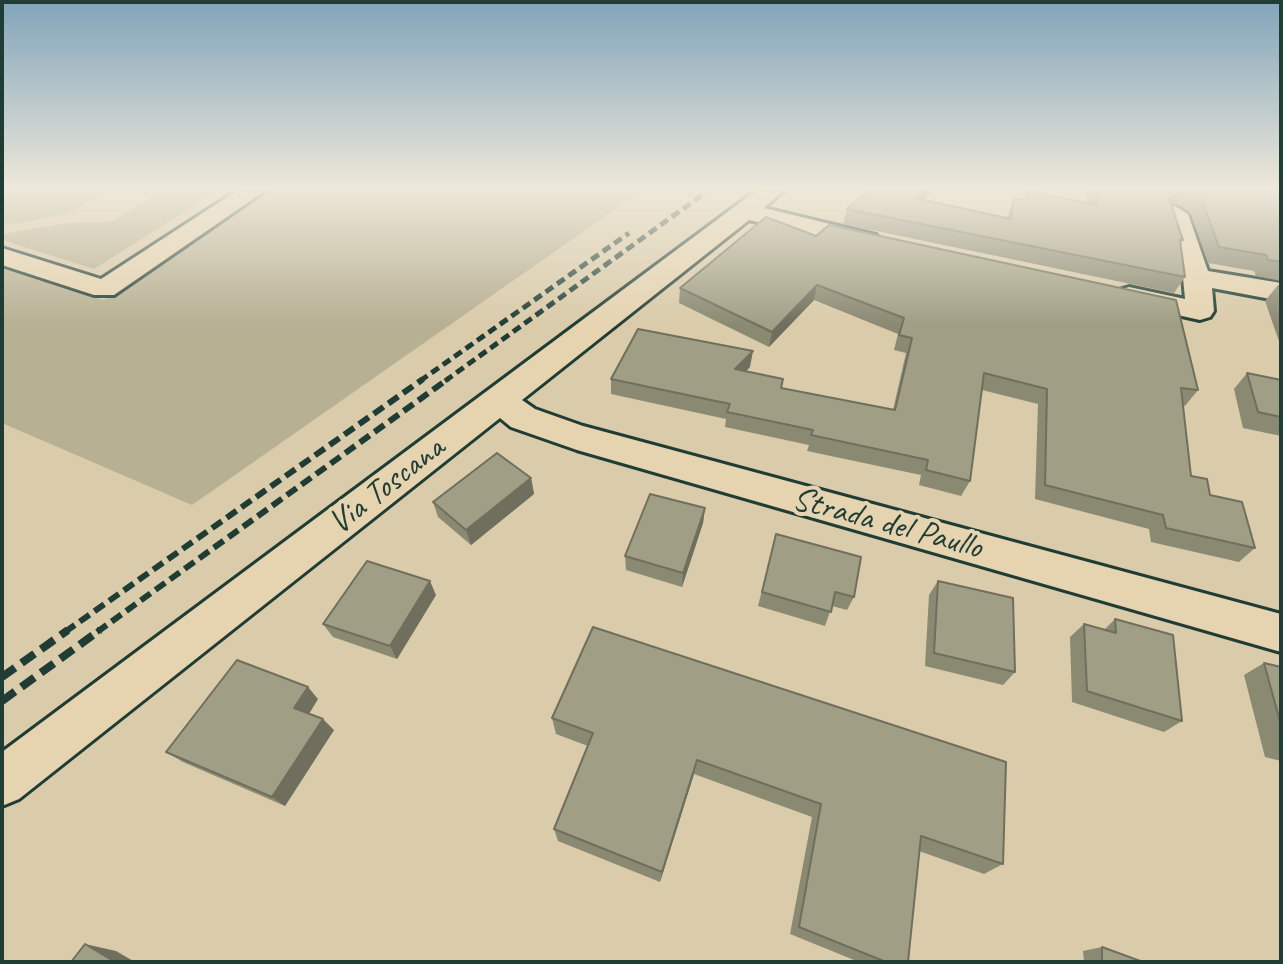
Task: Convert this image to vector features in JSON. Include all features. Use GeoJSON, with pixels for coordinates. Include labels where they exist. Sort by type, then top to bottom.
{"type":"FeatureCollection","features":[{"type":"Feature","properties":{"kind":"street"},"geometry":{"type":"LineString","coordinates":[[2,256],[104,289],[186,235]]}},
{"type":"Feature","properties":{"kind":"street","name":"Via Toscana"},"geometry":{"type":"LineString","coordinates":[[2,782],[713,235]]}},
{"type":"Feature","properties":{"kind":"street"},"geometry":{"type":"LineString","coordinates":[[846,235],[893,246]]}},
{"type":"Feature","properties":{"kind":"street"},"geometry":{"type":"LineString","coordinates":[[1108,291],[1200,311],[1197,277],[1182,235]]}},
{"type":"Feature","properties":{"kind":"street"},"geometry":{"type":"LineString","coordinates":[[1197,277],[1281,292]]}},
{"type":"Feature","properties":{"kind":"street","name":"Strada del Paullo"},"geometry":{"type":"LineString","coordinates":[[499,400],[523,418],[577,437],[1281,633]]}},
{"type":"Feature","properties":{"kind":"shaded area"},"geometry":{"type":"Polygon","coordinates":[[[2,235],[148,235],[94,269],[2,240],[2,235]]]}},
{"type":"Feature","properties":{"kind":"shaded area"},"geometry":{"type":"Polygon","coordinates":[[[202,235],[579,235],[192,505],[2,423],[2,268],[104,300],[202,235]]]}},
{"type":"Feature","properties":{"kind":"building"},"geometry":{"type":"Polygon","coordinates":[[[744,235],[875,235],[1176,300],[1198,390],[1181,388],[1191,476],[1207,479],[1210,495],[1242,502],[1255,548],[1166,528],[1163,515],[1045,485],[1047,389],[984,373],[970,481],[926,470],[928,460],[811,435],[813,430],[727,412],[730,404],[611,379],[638,329],[753,351],[735,369],[783,379],[781,388],[895,410],[912,338],[899,335],[904,318],[817,285],[772,332],[680,288],[744,235]]]}},
{"type":"Feature","properties":{"kind":"building"},"geometry":{"type":"Polygon","coordinates":[[[976,235],[1181,235],[1185,277],[976,235]]]}},
{"type":"Feature","properties":{"kind":"building"},"geometry":{"type":"Polygon","coordinates":[[[1215,235],[1281,235],[1281,262],[1268,260],[1266,255],[1219,247],[1215,235]]]}},
{"type":"Feature","properties":{"kind":"building"},"geometry":{"type":"Polygon","coordinates":[[[1247,373],[1281,380],[1281,417],[1258,412],[1247,373]]]}},
{"type":"Feature","properties":{"kind":"building"},"geometry":{"type":"Polygon","coordinates":[[[497,453],[531,478],[466,530],[433,502],[497,453]]]}},
{"type":"Feature","properties":{"kind":"building"},"geometry":{"type":"Polygon","coordinates":[[[650,494],[705,508],[683,573],[625,556],[650,494]]]}},
{"type":"Feature","properties":{"kind":"building"},"geometry":{"type":"Polygon","coordinates":[[[776,534],[861,557],[854,597],[835,592],[831,612],[762,592],[776,534]]]}},
{"type":"Feature","properties":{"kind":"building"},"geometry":{"type":"Polygon","coordinates":[[[367,561],[430,581],[390,646],[323,624],[367,561]]]}},
{"type":"Feature","properties":{"kind":"building"},"geometry":{"type":"Polygon","coordinates":[[[938,581],[1013,598],[1015,672],[934,653],[938,581]]]}},
{"type":"Feature","properties":{"kind":"building"},"geometry":{"type":"Polygon","coordinates":[[[1115,619],[1173,635],[1182,721],[1087,691],[1084,624],[1116,633],[1115,619]]]}},
{"type":"Feature","properties":{"kind":"building"},"geometry":{"type":"Polygon","coordinates":[[[593,627],[1006,762],[1003,864],[921,836],[908,962],[886,962],[799,927],[821,804],[697,760],[662,872],[554,829],[593,733],[552,718],[593,627]]]}},
{"type":"Feature","properties":{"kind":"building"},"geometry":{"type":"Polygon","coordinates":[[[237,660],[308,687],[294,708],[323,719],[272,797],[166,752],[237,660]]]}},
{"type":"Feature","properties":{"kind":"building"},"geometry":{"type":"Polygon","coordinates":[[[1264,663],[1281,667],[1281,725],[1264,663]]]}},
{"type":"Feature","properties":{"kind":"building"},"geometry":{"type":"Polygon","coordinates":[[[85,944],[115,962],[71,962],[85,944]]]}},
{"type":"Feature","properties":{"kind":"building"},"geometry":{"type":"Polygon","coordinates":[[[1102,947],[1143,962],[1102,962],[1102,947]]]}},
{"type":"Feature","properties":{"kind":"railway"},"geometry":{"type":"LineString","coordinates":[[420,381],[626,235]]}},
{"type":"Feature","properties":{"kind":"railway"},"geometry":{"type":"LineString","coordinates":[[445,381],[647,235]]}},
{"type":"Feature","properties":{"kind":"railway"},"geometry":{"type":"LineString","coordinates":[[65,632],[423,379]]}},
{"type":"Feature","properties":{"kind":"railway"},"geometry":{"type":"LineString","coordinates":[[97,632],[448,379]]}},
{"type":"Feature","properties":{"kind":"railway"},"geometry":{"type":"LineString","coordinates":[[2,677],[68,630]]}},
{"type":"Feature","properties":{"kind":"railway"},"geometry":{"type":"LineString","coordinates":[[2,701],[100,630]]}}]}
